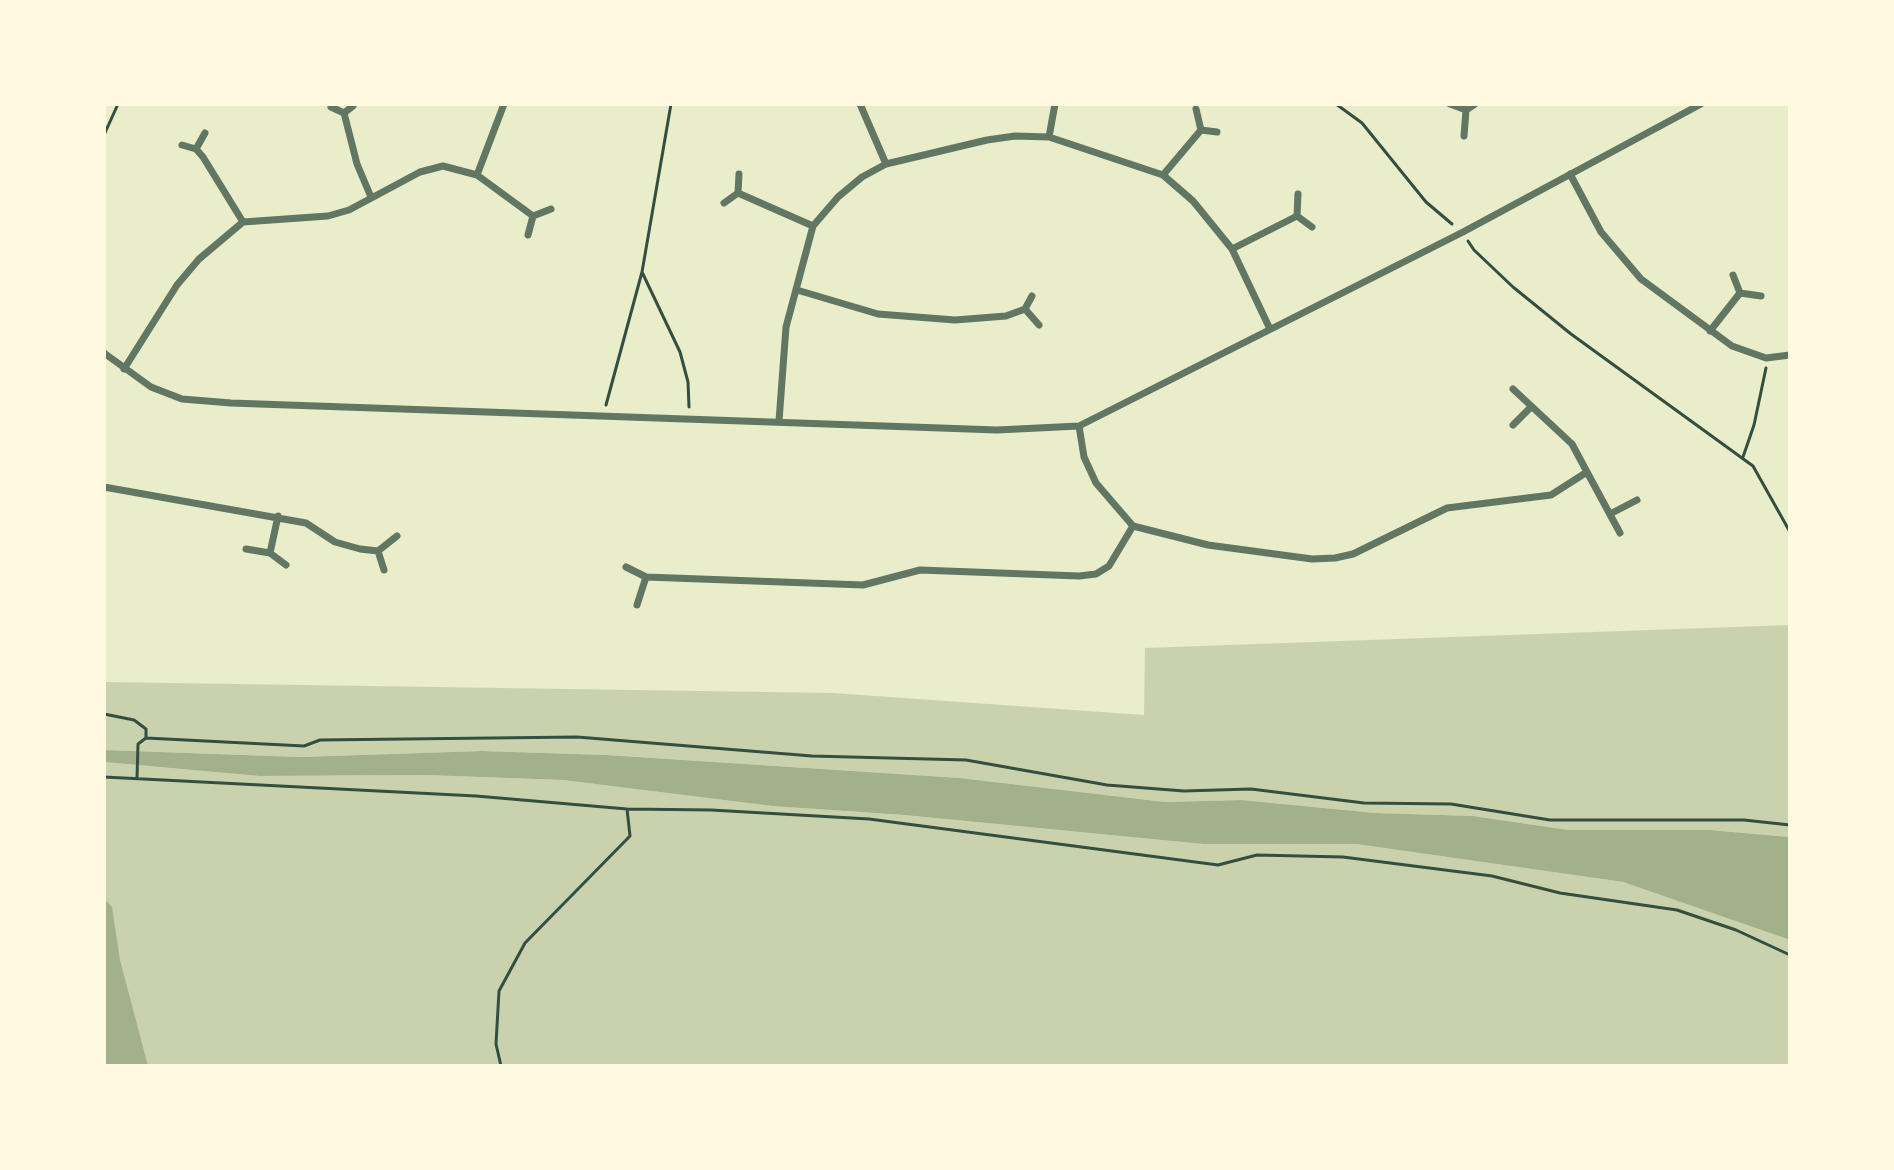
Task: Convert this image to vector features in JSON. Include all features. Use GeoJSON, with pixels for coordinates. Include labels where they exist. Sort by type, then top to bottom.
{"type":"FeatureCollection","features":[{"type":"Feature","properties":{"kind":"street"},"geometry":{"type":"LineString","coordinates":[[477,175],[504,104]]}},
{"type":"Feature","properties":{"kind":"street"},"geometry":{"type":"LineString","coordinates":[[860,104],[886,164]]}},
{"type":"Feature","properties":{"kind":"street"},"geometry":{"type":"LineString","coordinates":[[1049,137],[1055,104]]}},
{"type":"Feature","properties":{"kind":"street"},"geometry":{"type":"LineString","coordinates":[[1450,104],[1466,110]]}},
{"type":"Feature","properties":{"kind":"street"},"geometry":{"type":"LineString","coordinates":[[1466,110],[1475,104]]}},
{"type":"Feature","properties":{"kind":"street"},"geometry":{"type":"LineString","coordinates":[[104,353],[151,387],[182,399],[997,430],[1079,426],[1463,232],[1701,104]]}},
{"type":"Feature","properties":{"kind":"street"},"geometry":{"type":"LineString","coordinates":[[344,113],[353,106]]}},
{"type":"Feature","properties":{"kind":"street"},"geometry":{"type":"LineString","coordinates":[[331,107],[344,113]]}},
{"type":"Feature","properties":{"kind":"street"},"geometry":{"type":"LineString","coordinates":[[1196,109],[1201,130]]}},
{"type":"Feature","properties":{"kind":"street"},"geometry":{"type":"LineString","coordinates":[[1464,136],[1466,110]]}},
{"type":"Feature","properties":{"kind":"street"},"geometry":{"type":"LineString","coordinates":[[344,113],[357,164],[371,197]]}},
{"type":"Feature","properties":{"kind":"street"},"geometry":{"type":"LineString","coordinates":[[1163,175],[1201,130]]}},
{"type":"Feature","properties":{"kind":"street"},"geometry":{"type":"LineString","coordinates":[[1201,130],[1217,132]]}},
{"type":"Feature","properties":{"kind":"street"},"geometry":{"type":"LineString","coordinates":[[196,149],[205,133]]}},
{"type":"Feature","properties":{"kind":"street"},"geometry":{"type":"LineString","coordinates":[[779,421],[783,350],[813,226],[838,197],[886,164],[1001,138],[1049,137],[1163,175],[1193,201],[1232,249],[1270,329]]}},
{"type":"Feature","properties":{"kind":"street"},"geometry":{"type":"LineString","coordinates":[[182,145],[196,149],[243,222]]}},
{"type":"Feature","properties":{"kind":"street"},"geometry":{"type":"LineString","coordinates":[[124,369],[177,285],[199,259],[243,222],[328,216],[420,172],[443,166],[477,175],[533,216]]}},
{"type":"Feature","properties":{"kind":"street"},"geometry":{"type":"LineString","coordinates":[[738,193],[739,174]]}},
{"type":"Feature","properties":{"kind":"street"},"geometry":{"type":"LineString","coordinates":[[1570,174],[1601,232],[1641,279],[1710,331],[1751,355],[1766,358],[1790,355]]}},
{"type":"Feature","properties":{"kind":"street"},"geometry":{"type":"LineString","coordinates":[[738,193],[813,226]]}},
{"type":"Feature","properties":{"kind":"street"},"geometry":{"type":"LineString","coordinates":[[724,203],[738,193]]}},
{"type":"Feature","properties":{"kind":"street"},"geometry":{"type":"LineString","coordinates":[[1297,216],[1298,194]]}},
{"type":"Feature","properties":{"kind":"street"},"geometry":{"type":"LineString","coordinates":[[533,216],[551,209]]}},
{"type":"Feature","properties":{"kind":"street"},"geometry":{"type":"LineString","coordinates":[[528,235],[533,216]]}},
{"type":"Feature","properties":{"kind":"street"},"geometry":{"type":"LineString","coordinates":[[1232,249],[1297,216]]}},
{"type":"Feature","properties":{"kind":"street"},"geometry":{"type":"LineString","coordinates":[[1297,216],[1312,227]]}},
{"type":"Feature","properties":{"kind":"street"},"geometry":{"type":"LineString","coordinates":[[1733,275],[1740,293]]}},
{"type":"Feature","properties":{"kind":"street"},"geometry":{"type":"LineString","coordinates":[[797,290],[878,314],[915,319],[986,319],[1025,309],[1032,296]]}},
{"type":"Feature","properties":{"kind":"street"},"geometry":{"type":"LineString","coordinates":[[1710,331],[1740,293]]}},
{"type":"Feature","properties":{"kind":"street"},"geometry":{"type":"LineString","coordinates":[[1740,293],[1761,296]]}},
{"type":"Feature","properties":{"kind":"street"},"geometry":{"type":"LineString","coordinates":[[1025,309],[1039,325]]}},
{"type":"Feature","properties":{"kind":"street"},"geometry":{"type":"LineString","coordinates":[[1513,389],[1572,444],[1620,533]]}},
{"type":"Feature","properties":{"kind":"street"},"geometry":{"type":"LineString","coordinates":[[1513,425],[1531,407]]}},
{"type":"Feature","properties":{"kind":"street"},"geometry":{"type":"LineString","coordinates":[[1079,426],[1084,457],[1096,483],[1133,526],[1208,545],[1312,559],[1353,554],[1447,508],[1551,495],[1587,472]]}},
{"type":"Feature","properties":{"kind":"street"},"geometry":{"type":"LineString","coordinates":[[104,487],[278,516],[306,523],[335,542],[378,551]]}},
{"type":"Feature","properties":{"kind":"street"},"geometry":{"type":"LineString","coordinates":[[1610,514],[1637,500]]}},
{"type":"Feature","properties":{"kind":"street"},"geometry":{"type":"LineString","coordinates":[[270,553],[278,516]]}},
{"type":"Feature","properties":{"kind":"street"},"geometry":{"type":"LineString","coordinates":[[626,567],[646,577],[863,585],[920,570],[1079,576],[1096,574],[1109,566],[1133,526]]}},
{"type":"Feature","properties":{"kind":"street"},"geometry":{"type":"LineString","coordinates":[[378,551],[397,536]]}},
{"type":"Feature","properties":{"kind":"street"},"geometry":{"type":"LineString","coordinates":[[246,549],[270,553],[286,565]]}},
{"type":"Feature","properties":{"kind":"street"},"geometry":{"type":"LineString","coordinates":[[378,551],[384,570]]}},
{"type":"Feature","properties":{"kind":"street"},"geometry":{"type":"LineString","coordinates":[[637,605],[646,577]]}},
{"type":"Feature","properties":{"kind":"path"},"geometry":{"type":"LineString","coordinates":[[104,135],[118,104]]}},
{"type":"Feature","properties":{"kind":"path"},"geometry":{"type":"LineString","coordinates":[[603,416],[619,345],[642,272],[671,104]]}},
{"type":"Feature","properties":{"kind":"path"},"geometry":{"type":"LineString","coordinates":[[1336,104],[1362,123],[1426,202],[1463,232],[1474,250],[1571,334],[1753,466],[1790,532]]}},
{"type":"Feature","properties":{"kind":"path"},"geometry":{"type":"LineString","coordinates":[[642,272],[680,352],[688,382],[689,419]]}},
{"type":"Feature","properties":{"kind":"path"},"geometry":{"type":"LineString","coordinates":[[1743,457],[1765,380],[1766,358]]}},
{"type":"Feature","properties":{"kind":"path"},"geometry":{"type":"LineString","coordinates":[[104,714],[134,720],[146,729],[146,738]]}},
{"type":"Feature","properties":{"kind":"path"},"geometry":{"type":"LineString","coordinates":[[137,778],[138,744],[146,738],[304,746],[320,740],[577,737],[812,756],[966,760],[1107,785],[1184,791],[1251,789],[1364,803],[1451,804],[1550,820],[1744,820],[1790,825]]}},
{"type":"Feature","properties":{"kind":"path"},"geometry":{"type":"LineString","coordinates":[[104,777],[476,796],[627,809],[869,819],[1218,865],[1257,855],[1343,857],[1492,876],[1560,893],[1677,910],[1736,930],[1790,955]]}},
{"type":"Feature","properties":{"kind":"path"},"geometry":{"type":"LineString","coordinates":[[501,1066],[496,1044],[499,991],[525,943],[630,836],[627,809]]}},
{"type":"Feature","properties":{"kind":"shaded area"},"geometry":{"type":"Polygon","coordinates":[[[1790,625],[1790,837],[1710,830],[1569,830],[1473,816],[1375,813],[1242,800],[1165,802],[960,778],[607,755],[482,751],[300,757],[104,750],[104,682],[833,693],[1144,715],[1145,648],[1790,625]]]}},
{"type":"Feature","properties":{"kind":"shaded area"},"geometry":{"type":"Polygon","coordinates":[[[104,750],[300,757],[482,751],[607,755],[960,778],[1165,802],[1242,800],[1375,813],[1473,816],[1569,830],[1710,830],[1790,837],[1790,940],[1623,882],[1356,844],[1203,844],[904,815],[772,806],[563,780],[425,775],[259,776],[104,762],[104,750]]]}},
{"type":"Feature","properties":{"kind":"shaded area"},"geometry":{"type":"Polygon","coordinates":[[[104,762],[259,776],[425,775],[563,780],[772,806],[904,815],[1203,844],[1356,844],[1623,882],[1790,940],[1790,1066],[104,1066],[104,762]]]}},
{"type":"Feature","properties":{"kind":"shaded area"},"geometry":{"type":"Polygon","coordinates":[[[104,898],[112,907],[120,960],[148,1066],[104,1066],[104,898]]]}}]}
